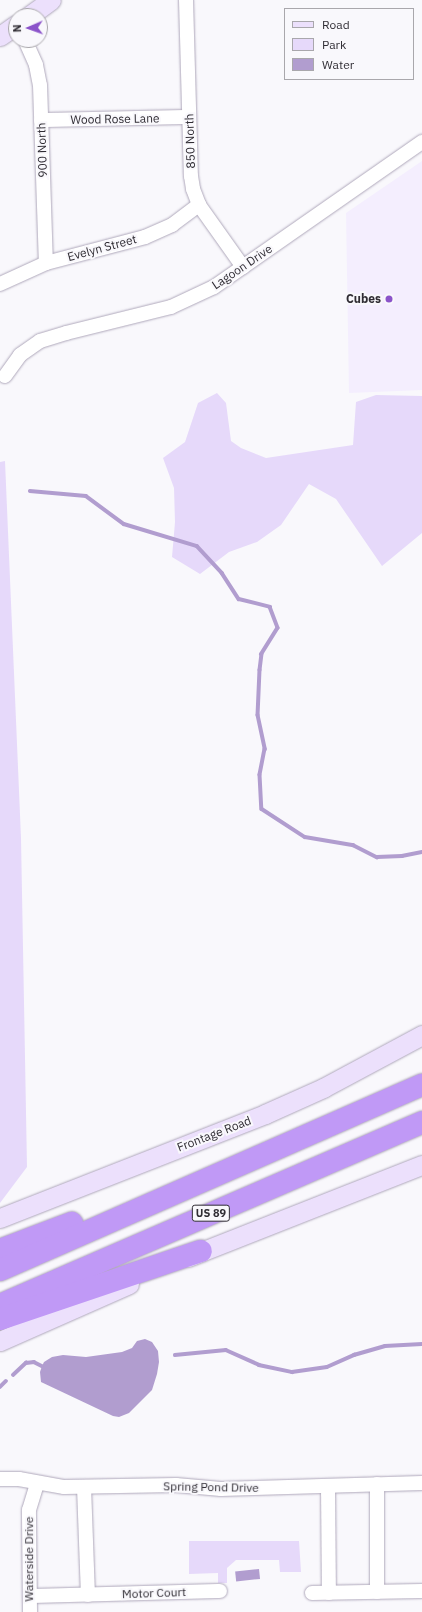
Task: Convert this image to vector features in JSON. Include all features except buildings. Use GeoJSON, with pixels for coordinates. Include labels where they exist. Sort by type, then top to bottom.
{"type":"FeatureCollection","features":[{"type":"Feature","properties":{"kind":"highway","name":"US 89"},"geometry":{"type":"LineString","coordinates":[[0,1270],[422,1085]]}},
{"type":"Feature","properties":{"kind":"highway","name":"US 89"},"geometry":{"type":"LineString","coordinates":[[0,1305],[422,1122]]}},
{"type":"Feature","properties":{"kind":"highway"},"geometry":{"type":"LineString","coordinates":[[0,1250],[276,1149]]}},
{"type":"Feature","properties":{"kind":"highway"},"geometry":{"type":"LineString","coordinates":[[0,1319],[201,1251]]}},
{"type":"Feature","properties":{"kind":"main road"},"geometry":{"type":"LineString","coordinates":[[40,8],[51,0]]}},
{"type":"Feature","properties":{"kind":"main road","name":"Frontage Road"},"geometry":{"type":"LineString","coordinates":[[0,1218],[265,1114],[323,1088],[422,1035]]}},
{"type":"Feature","properties":{"kind":"main road"},"geometry":{"type":"LineString","coordinates":[[0,1341],[55,1318],[201,1251],[422,1165]]}},
{"type":"Feature","properties":{"kind":"street","name":"850 North"},"geometry":{"type":"LineString","coordinates":[[186,0],[191,176],[193,189],[199,205],[243,267]]}},
{"type":"Feature","properties":{"kind":"street","name":"900 North"},"geometry":{"type":"LineString","coordinates":[[29,48],[36,65],[40,84],[46,263]]}},
{"type":"Feature","properties":{"kind":"street","name":"Wood Rose Lane"},"geometry":{"type":"LineString","coordinates":[[42,120],[189,117]]}},
{"type":"Feature","properties":{"kind":"street","name":"Lagoon Drive"},"geometry":{"type":"LineString","coordinates":[[5,376],[20,355],[40,341],[66,333],[171,307],[214,287],[422,142]]}},
{"type":"Feature","properties":{"kind":"street","name":"Evelyn Street"},"geometry":{"type":"LineString","coordinates":[[0,284],[46,263],[145,237],[172,225],[199,205]]}},
{"type":"Feature","properties":{"kind":"street","name":"Spring Pond Drive"},"geometry":{"type":"LineString","coordinates":[[0,1479],[19,1479],[64,1487],[176,1485],[221,1489],[422,1484]]}},
{"type":"Feature","properties":{"kind":"street","name":"Waterside Drive"},"geometry":{"type":"LineString","coordinates":[[30,1612],[29,1510],[37,1483]]}},
{"type":"Feature","properties":{"kind":"street"},"geometry":{"type":"LineString","coordinates":[[377,1484],[377,1592]]}},
{"type":"Feature","properties":{"kind":"street"},"geometry":{"type":"LineString","coordinates":[[328,1486],[329,1593]]}},
{"type":"Feature","properties":{"kind":"street"},"geometry":{"type":"LineString","coordinates":[[84,1487],[88,1595]]}},
{"type":"Feature","properties":{"kind":"street","name":"Motor Court"},"geometry":{"type":"LineString","coordinates":[[30,1596],[220,1591]]}},
{"type":"Feature","properties":{"kind":"street"},"geometry":{"type":"LineString","coordinates":[[312,1593],[422,1591]]}},
{"type":"Feature","properties":{"kind":"shaded area","name":"Cubes"},"geometry":{"type":"Polygon","coordinates":[[[422,161],[422,390],[349,393],[346,213],[422,161]]]}},
{"type":"Feature","properties":{"kind":"green space"},"geometry":{"type":"Polygon","coordinates":[[[217,393],[226,403],[231,441],[241,448],[266,458],[353,445],[356,402],[376,395],[422,396],[422,533],[382,566],[336,499],[309,484],[281,525],[257,542],[229,552],[200,574],[172,557],[175,522],[174,488],[163,458],[185,442],[198,403],[217,393]]]}},
{"type":"Feature","properties":{"kind":"green space"},"geometry":{"type":"Polygon","coordinates":[[[5,461],[21,838],[27,1167],[0,1203],[0,462],[5,461]]]}},
{"type":"Feature","properties":{"kind":"green space"},"geometry":{"type":"Polygon","coordinates":[[[189,1541],[299,1541],[301,1572],[280,1572],[279,1560],[236,1560],[227,1568],[227,1583],[218,1583],[218,1573],[189,1574],[189,1541]]]}},
{"type":"Feature","properties":{"kind":"water"},"geometry":{"type":"Polygon","coordinates":[[[145,1339],[152,1342],[158,1351],[159,1362],[157,1374],[152,1390],[129,1413],[119,1417],[113,1416],[41,1382],[40,1372],[42,1366],[44,1362],[52,1357],[63,1355],[86,1357],[122,1352],[132,1348],[137,1341],[145,1339]]]}},
{"type":"Feature","properties":{"kind":"water"},"geometry":{"type":"Polygon","coordinates":[[[259,1569],[260,1579],[236,1581],[235,1572],[259,1569]]]}},
{"type":"Feature","properties":{"kind":"waterway"},"geometry":{"type":"LineString","coordinates":[[30,491],[86,496],[124,524],[197,546],[222,573],[239,599],[270,607],[278,628],[262,654],[260,670],[258,715],[265,749],[260,775],[262,809],[305,837],[353,845],[377,857],[402,856],[422,852]]}},
{"type":"Feature","properties":{"kind":"waterway"},"geometry":{"type":"LineString","coordinates":[[175,1355],[226,1350],[259,1365],[292,1372],[327,1367],[354,1355],[385,1346],[422,1344]]}},
{"type":"Feature","properties":{"kind":"waterway"},"geometry":{"type":"LineString","coordinates":[[13,1375],[26,1363],[34,1362],[42,1366]]}},
{"type":"Feature","properties":{"kind":"waterway"},"geometry":{"type":"LineString","coordinates":[[0,1387],[6,1381]]}},
{"type":"Feature","properties":{"kind":"place","name":"Cubes"},"geometry":{"type":"Point","coordinates":[389,299]}}]}
